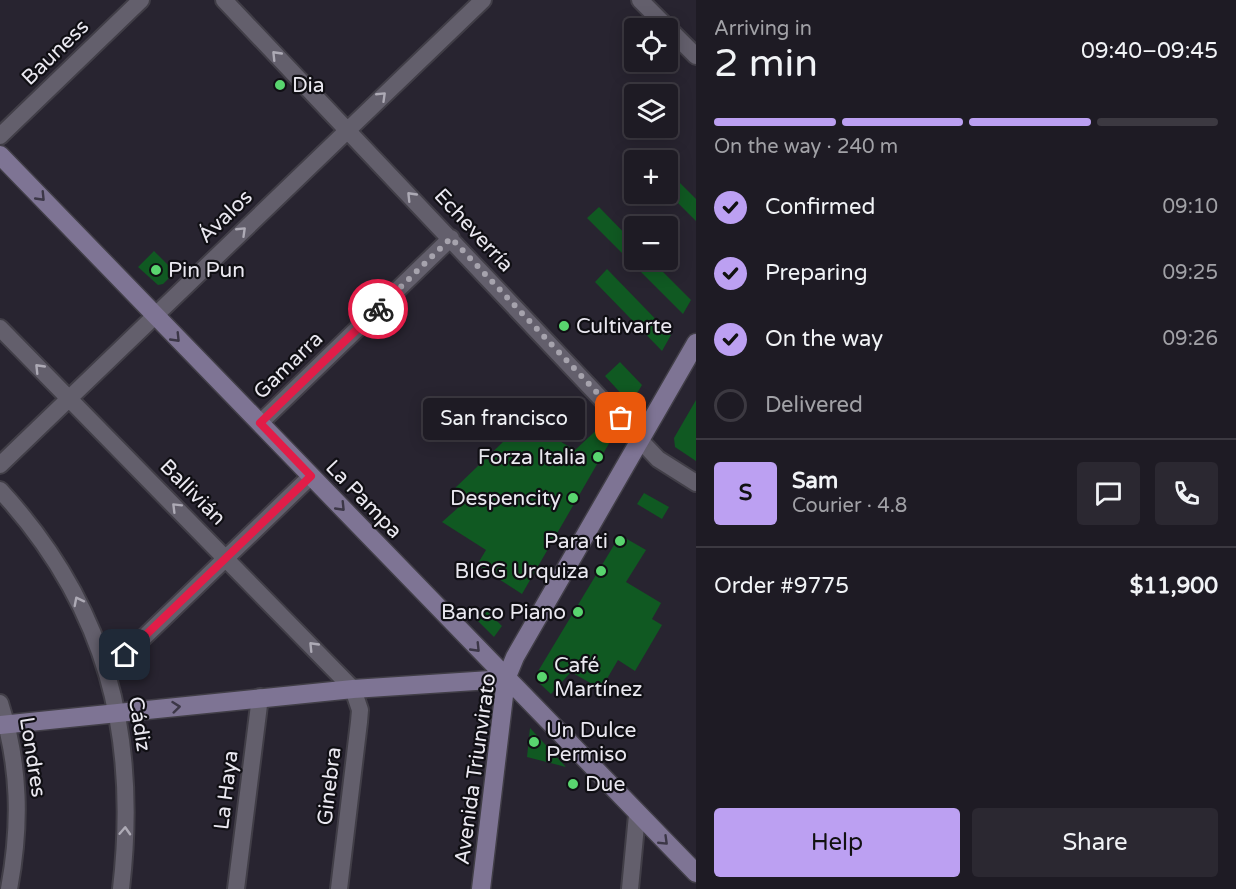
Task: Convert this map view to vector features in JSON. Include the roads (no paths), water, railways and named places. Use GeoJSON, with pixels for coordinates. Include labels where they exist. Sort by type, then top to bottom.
{"type":"FeatureCollection","features":[{"type":"Feature","properties":{"kind":"street","name":"Bauness"},"geometry":{"type":"LineString","coordinates":[[0,136],[141,0]]}},
{"type":"Feature","properties":{"kind":"street","name":"Echeverría"},"geometry":{"type":"LineString","coordinates":[[224,0],[658,459],[696,483]]}},
{"type":"Feature","properties":{"kind":"street","name":"Ávalos"},"geometry":{"type":"LineString","coordinates":[[0,465],[483,0]]}},
{"type":"Feature","properties":{"kind":"street"},"geometry":{"type":"LineString","coordinates":[[640,0],[696,56]]}},
{"type":"Feature","properties":{"kind":"street","name":"La Pampa"},"geometry":{"type":"LineString","coordinates":[[0,155],[637,815],[696,873]]}},
{"type":"Feature","properties":{"kind":"street","name":"Gamarra"},"geometry":{"type":"LineString","coordinates":[[260,423],[451,238]]}},
{"type":"Feature","properties":{"kind":"street","name":"Ballivián"},"geometry":{"type":"LineString","coordinates":[[0,328],[227,557],[352,689]]}},
{"type":"Feature","properties":{"kind":"street","name":"Avenida Triunvirato"},"geometry":{"type":"LineString","coordinates":[[481,889],[506,679],[515,657],[696,343]]}},
{"type":"Feature","properties":{"kind":"street"},"geometry":{"type":"LineString","coordinates":[[108,672],[311,476]]}},
{"type":"Feature","properties":{"kind":"street","name":"Cádiz"},"geometry":{"type":"LineString","coordinates":[[0,490],[35,532],[75,594],[108,672],[118,713],[126,798],[121,889]]}},
{"type":"Feature","properties":{"kind":"street"},"geometry":{"type":"LineString","coordinates":[[3,724],[260,697],[506,679]]}},
{"type":"Feature","properties":{"kind":"street","name":"Ginebra"},"geometry":{"type":"LineString","coordinates":[[339,889],[360,711],[352,689]]}},
{"type":"Feature","properties":{"kind":"street","name":"La Haya"},"geometry":{"type":"LineString","coordinates":[[236,889],[260,697]]}},
{"type":"Feature","properties":{"kind":"street","name":"Londres"},"geometry":{"type":"LineString","coordinates":[[0,703],[3,724],[14,759],[18,818],[9,889]]}},
{"type":"Feature","properties":{"kind":"street"},"geometry":{"type":"LineString","coordinates":[[630,889],[637,815]]}},
{"type":"Feature","properties":{"kind":"place","name":"Dia"},"geometry":{"type":"Point","coordinates":[280,85]}},
{"type":"Feature","properties":{"kind":"place","name":"Pin Pun"},"geometry":{"type":"Point","coordinates":[156,270]}},
{"type":"Feature","properties":{"kind":"place","name":"Cultivarte"},"geometry":{"type":"Point","coordinates":[564,326]}},
{"type":"Feature","properties":{"kind":"place","name":"San francisco"},"geometry":{"type":"Point","coordinates":[621,418]}},
{"type":"Feature","properties":{"kind":"place","name":"Forza Italia"},"geometry":{"type":"Point","coordinates":[598,457]}},
{"type":"Feature","properties":{"kind":"place","name":"Despencity"},"geometry":{"type":"Point","coordinates":[573,498]}},
{"type":"Feature","properties":{"kind":"place","name":"Para ti"},"geometry":{"type":"Point","coordinates":[620,541]}},
{"type":"Feature","properties":{"kind":"place","name":"BIGG Urquiza"},"geometry":{"type":"Point","coordinates":[601,571]}},
{"type":"Feature","properties":{"kind":"place","name":"Banco Piano"},"geometry":{"type":"Point","coordinates":[578,612]}},
{"type":"Feature","properties":{"kind":"place","name":"Café Martínez"},"geometry":{"type":"Point","coordinates":[542,677]}},
{"type":"Feature","properties":{"kind":"place","name":"Un Dulce Permiso"},"geometry":{"type":"Point","coordinates":[534,742]}},
{"type":"Feature","properties":{"kind":"place","name":"Due"},"geometry":{"type":"Point","coordinates":[573,784]}}]}
